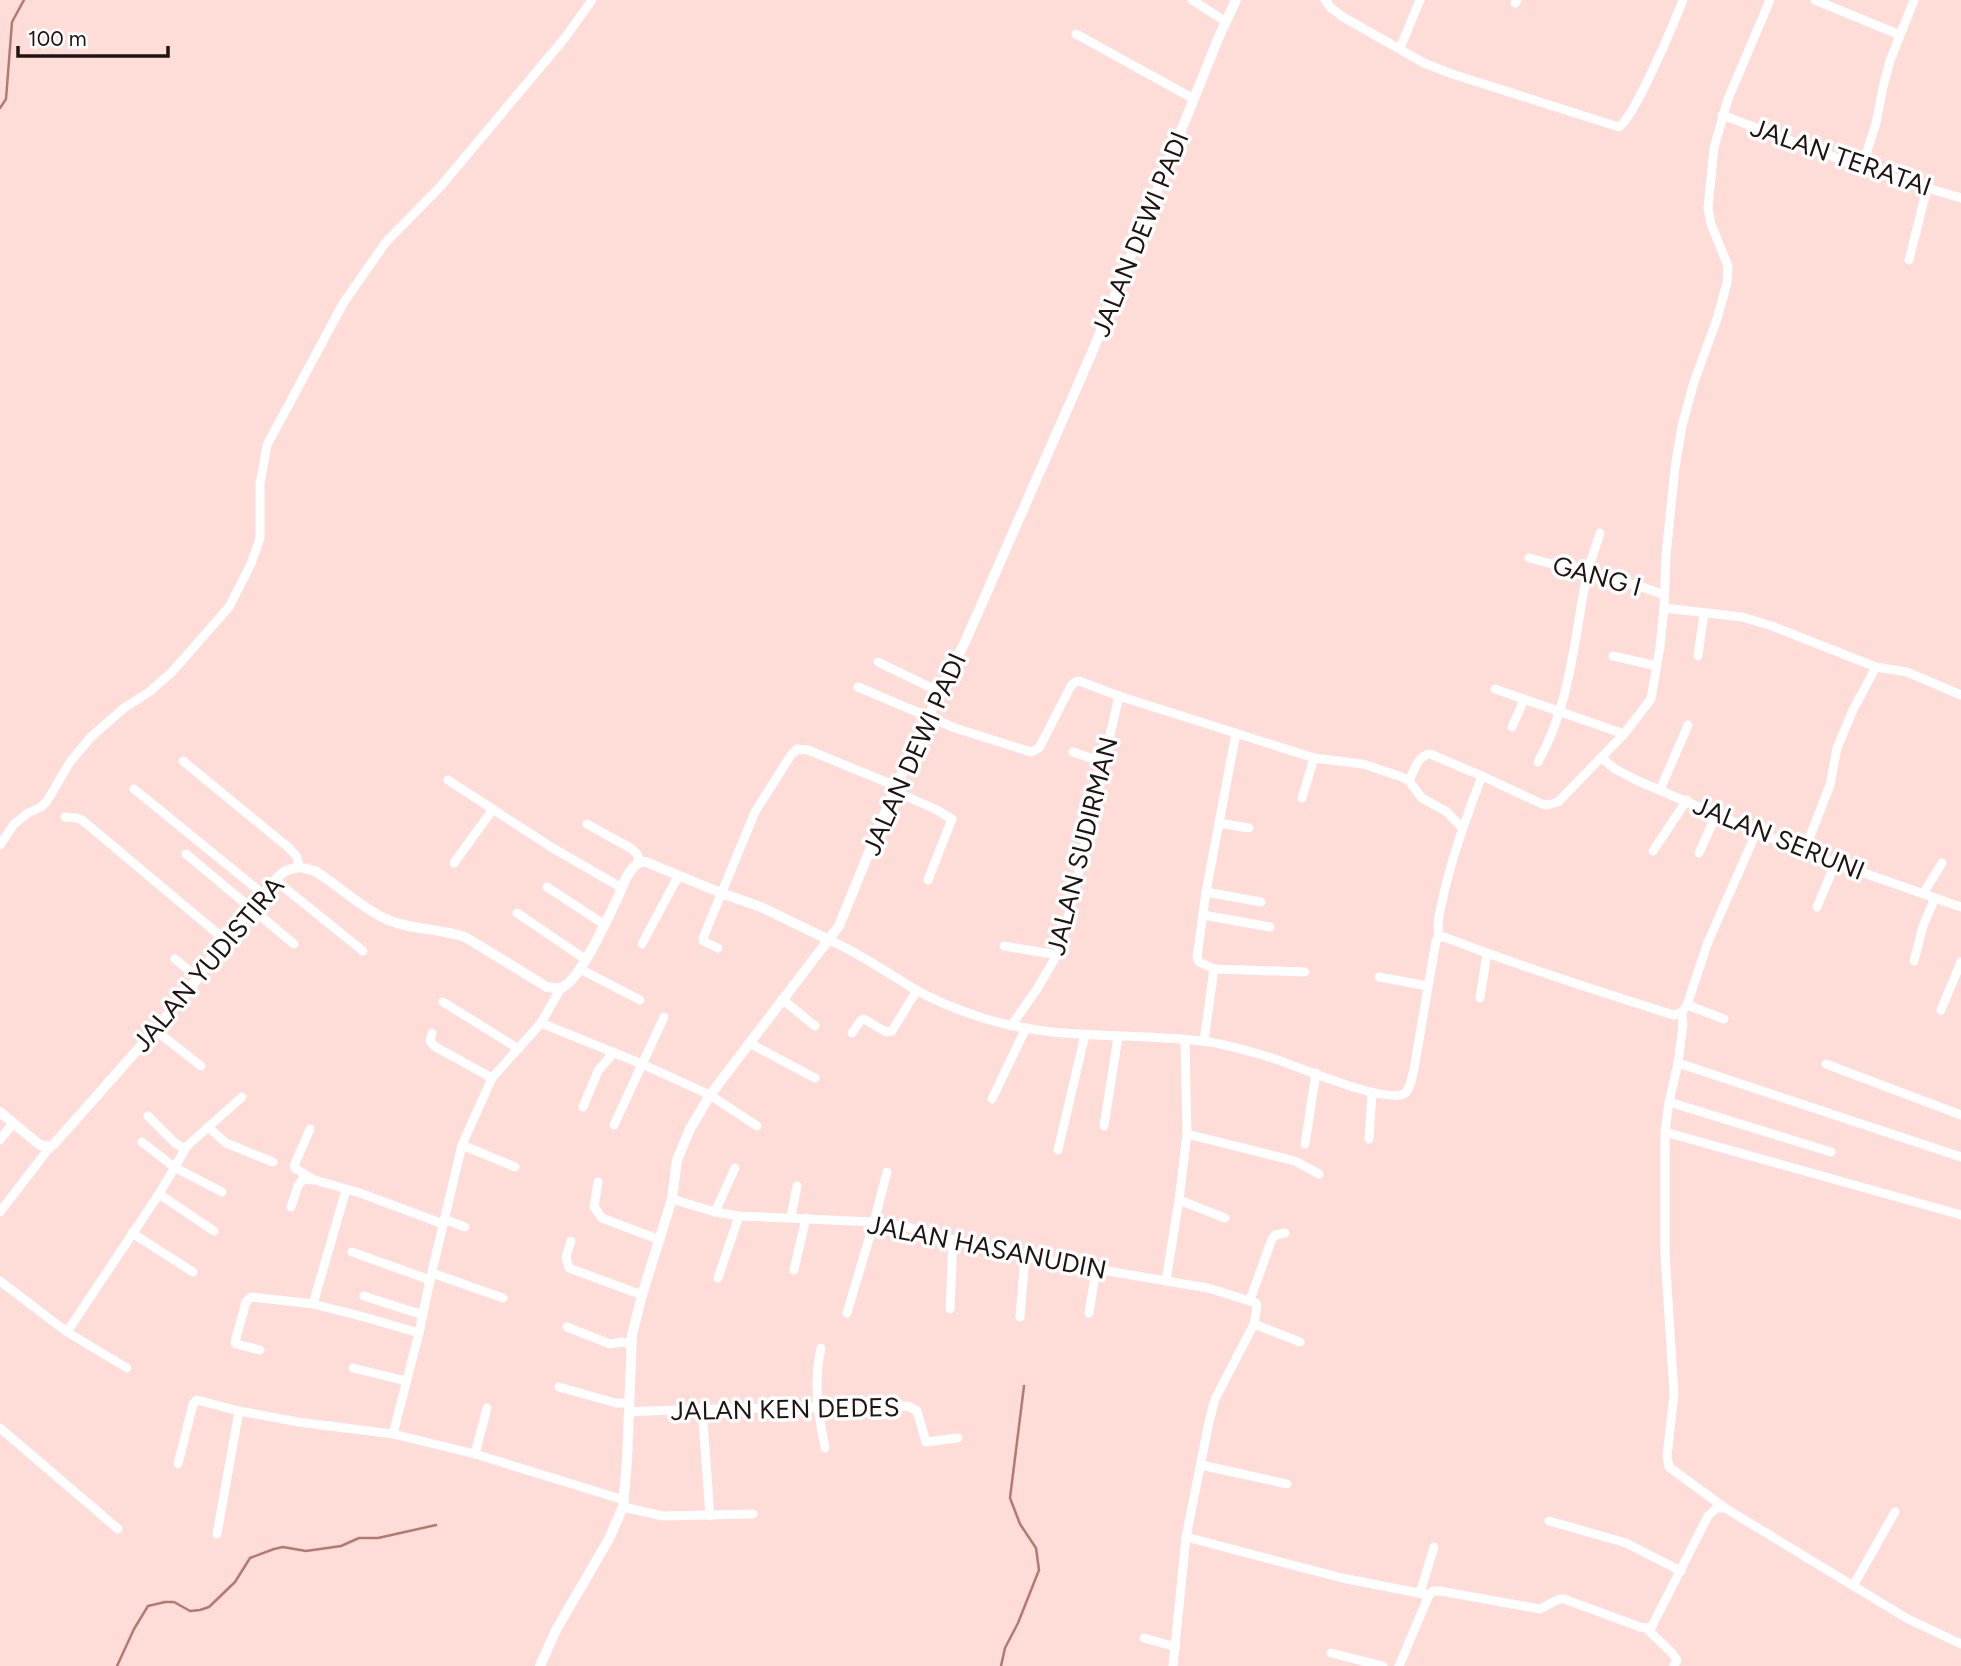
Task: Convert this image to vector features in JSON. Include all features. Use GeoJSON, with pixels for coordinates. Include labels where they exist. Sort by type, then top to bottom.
{"type":"FeatureCollection","features":[{"type":"Feature","properties":{"kind":"street"},"geometry":{"type":"LineString","coordinates":[[0,845],[14,824],[47,801],[70,762],[91,737],[172,672],[229,607],[251,564],[260,538],[260,484],[267,445],[344,302],[386,242],[440,187],[564,39],[592,0]]}},
{"type":"Feature","properties":{"kind":"street"},"geometry":{"type":"LineString","coordinates":[[1192,0],[1225,21]]}},
{"type":"Feature","properties":{"kind":"street","name":"JALAN DEWI PADI"},"geometry":{"type":"LineString","coordinates":[[540,1666],[556,1630],[609,1539],[623,1504],[628,1461],[631,1344],[642,1295],[672,1199],[677,1160],[690,1129],[710,1095],[839,926],[895,789],[965,642],[1091,355],[1225,21],[1236,0]]}},
{"type":"Feature","properties":{"kind":"street"},"geometry":{"type":"LineString","coordinates":[[1325,0],[1343,17],[1424,62],[1452,74],[1619,127],[1627,118],[1648,78],[1683,0]]}},
{"type":"Feature","properties":{"kind":"street"},"geometry":{"type":"LineString","coordinates":[[1399,48],[1420,0]]}},
{"type":"Feature","properties":{"kind":"street"},"geometry":{"type":"LineString","coordinates":[[1409,781],[1421,756],[1430,754],[1547,805],[1558,802],[1624,734],[1651,699],[1664,608],[1666,555],[1682,426],[1727,282],[1728,266],[1711,224],[1708,208],[1714,148],[1722,116],[1770,0]]}},
{"type":"Feature","properties":{"kind":"street"},"geometry":{"type":"LineString","coordinates":[[1815,0],[1900,35]]}},
{"type":"Feature","properties":{"kind":"street"},"geometry":{"type":"LineString","coordinates":[[1862,167],[1876,123],[1883,87],[1914,0]]}},
{"type":"Feature","properties":{"kind":"street"},"geometry":{"type":"LineString","coordinates":[[1076,34],[1194,99]]}},
{"type":"Feature","properties":{"kind":"street","name":"JALAN TERATAI"},"geometry":{"type":"LineString","coordinates":[[1722,116],[1862,167],[1961,198]]}},
{"type":"Feature","properties":{"kind":"street"},"geometry":{"type":"LineString","coordinates":[[1909,260],[1927,188]]}},
{"type":"Feature","properties":{"kind":"street"},"geometry":{"type":"LineString","coordinates":[[1538,762],[1561,711],[1575,648],[1587,572],[1600,533]]}},
{"type":"Feature","properties":{"kind":"street","name":"GANG I"},"geometry":{"type":"LineString","coordinates":[[1529,558],[1665,595]]}},
{"type":"Feature","properties":{"kind":"street"},"geometry":{"type":"LineString","coordinates":[[1664,608],[1742,617],[1876,667],[1907,672],[1961,695]]}},
{"type":"Feature","properties":{"kind":"street"},"geometry":{"type":"LineString","coordinates":[[1698,656],[1704,613]]}},
{"type":"Feature","properties":{"kind":"street"},"geometry":{"type":"LineString","coordinates":[[1613,656],[1657,666]]}},
{"type":"Feature","properties":{"kind":"street"},"geometry":{"type":"LineString","coordinates":[[878,662],[940,692]]}},
{"type":"Feature","properties":{"kind":"street"},"geometry":{"type":"LineString","coordinates":[[1804,852],[1830,785],[1837,748],[1876,667]]}},
{"type":"Feature","properties":{"kind":"street"},"geometry":{"type":"LineString","coordinates":[[858,687],[955,728],[1031,752],[1039,748],[1074,682],[1079,681],[1314,758],[1363,764],[1409,781],[1422,798],[1447,812],[1462,828]]}},
{"type":"Feature","properties":{"kind":"street"},"geometry":{"type":"LineString","coordinates":[[1495,689],[1624,734]]}},
{"type":"Feature","properties":{"kind":"street","name":"JALAN SUDIRMAN"},"geometry":{"type":"LineString","coordinates":[[1011,1026],[1058,955],[1119,696]]}},
{"type":"Feature","properties":{"kind":"street"},"geometry":{"type":"LineString","coordinates":[[1512,727],[1524,700]]}},
{"type":"Feature","properties":{"kind":"street"},"geometry":{"type":"LineString","coordinates":[[1660,790],[1688,725]]}},
{"type":"Feature","properties":{"kind":"street"},"geometry":{"type":"LineString","coordinates":[[1236,733],[1206,892],[1197,957],[1199,962],[1214,969],[1305,972]]}},
{"type":"Feature","properties":{"kind":"street"},"geometry":{"type":"LineString","coordinates":[[718,948],[703,939],[721,893],[755,812],[791,755],[797,750],[808,750],[895,789],[952,819],[928,880]]}},
{"type":"Feature","properties":{"kind":"street"},"geometry":{"type":"LineString","coordinates":[[1073,752],[1105,763]]}},
{"type":"Feature","properties":{"kind":"street"},"geometry":{"type":"LineString","coordinates":[[1301,798],[1314,758]]}},
{"type":"Feature","properties":{"kind":"street","name":"JALAN SERUNI"},"geometry":{"type":"LineString","coordinates":[[1602,758],[1615,769],[1660,790],[1804,852],[1961,907]]}},
{"type":"Feature","properties":{"kind":"street"},"geometry":{"type":"LineString","coordinates":[[183,761],[289,848],[298,857],[299,867]]}},
{"type":"Feature","properties":{"kind":"street"},"geometry":{"type":"LineString","coordinates":[[393,1434],[462,1145],[492,1078],[541,1023],[561,988],[570,982],[583,964],[630,872],[640,862],[761,907],[870,961],[917,990],[951,1006],[1011,1026],[1085,1035],[1204,1041],[1271,1058],[1372,1093],[1397,1096],[1409,1088],[1415,1069],[1436,941],[1439,937],[1438,918],[1462,828],[1482,776]]}},
{"type":"Feature","properties":{"kind":"street"},"geometry":{"type":"LineString","coordinates":[[448,780],[551,847],[622,888]]}},
{"type":"Feature","properties":{"kind":"street"},"geometry":{"type":"LineString","coordinates":[[135,789],[263,894]]}},
{"type":"Feature","properties":{"kind":"street"},"geometry":{"type":"LineString","coordinates":[[1653,851],[1687,800]]}},
{"type":"Feature","properties":{"kind":"street"},"geometry":{"type":"LineString","coordinates":[[454,863],[493,809]]}},
{"type":"Feature","properties":{"kind":"street"},"geometry":{"type":"LineString","coordinates":[[1699,852],[1717,813]]}},
{"type":"Feature","properties":{"kind":"street"},"geometry":{"type":"LineString","coordinates":[[65,817],[82,820],[224,939]]}},
{"type":"Feature","properties":{"kind":"street"},"geometry":{"type":"LineString","coordinates":[[1219,823],[1249,828]]}},
{"type":"Feature","properties":{"kind":"street"},"geometry":{"type":"LineString","coordinates":[[587,824],[632,849],[640,862]]}},
{"type":"Feature","properties":{"kind":"street"},"geometry":{"type":"LineString","coordinates":[[1757,831],[1708,942],[1685,1008],[1678,1063],[1669,1102],[1665,1132],[1665,1254],[1674,1394],[1667,1456],[1670,1466],[1725,1508],[1908,1619],[1961,1644]]}},
{"type":"Feature","properties":{"kind":"street"},"geometry":{"type":"LineString","coordinates":[[186,854],[293,944]]}},
{"type":"Feature","properties":{"kind":"street"},"geometry":{"type":"LineString","coordinates":[[1923,894],[1942,863]]}},
{"type":"Feature","properties":{"kind":"street"},"geometry":{"type":"LineString","coordinates":[[1817,907],[1835,864]]}},
{"type":"Feature","properties":{"kind":"street","name":"JALAN YUDISTIRA"},"geometry":{"type":"LineString","coordinates":[[50,1147],[155,1030],[198,978],[224,939],[285,871],[307,867],[384,918],[465,937],[547,987],[561,988]]}},
{"type":"Feature","properties":{"kind":"street"},"geometry":{"type":"LineString","coordinates":[[642,944],[680,876]]}},
{"type":"Feature","properties":{"kind":"street"},"geometry":{"type":"LineString","coordinates":[[275,880],[363,951]]}},
{"type":"Feature","properties":{"kind":"street"},"geometry":{"type":"LineString","coordinates":[[547,887],[605,925]]}},
{"type":"Feature","properties":{"kind":"street"},"geometry":{"type":"LineString","coordinates":[[1206,892],[1261,902]]}},
{"type":"Feature","properties":{"kind":"street"},"geometry":{"type":"LineString","coordinates":[[1914,961],[1923,926],[1935,898]]}},
{"type":"Feature","properties":{"kind":"street"},"geometry":{"type":"LineString","coordinates":[[517,913],[583,964],[640,1000]]}},
{"type":"Feature","properties":{"kind":"street"},"geometry":{"type":"LineString","coordinates":[[1203,915],[1270,927]]}},
{"type":"Feature","properties":{"kind":"street"},"geometry":{"type":"LineString","coordinates":[[1439,937],[1674,1015],[1685,1008],[1724,1019]]}},
{"type":"Feature","properties":{"kind":"street"},"geometry":{"type":"LineString","coordinates":[[1004,946],[1058,955]]}},
{"type":"Feature","properties":{"kind":"street"},"geometry":{"type":"LineString","coordinates":[[1480,998],[1486,953]]}},
{"type":"Feature","properties":{"kind":"street"},"geometry":{"type":"LineString","coordinates":[[175,959],[198,978]]}},
{"type":"Feature","properties":{"kind":"street"},"geometry":{"type":"LineString","coordinates":[[1941,1010],[1961,962]]}},
{"type":"Feature","properties":{"kind":"street"},"geometry":{"type":"LineString","coordinates":[[1204,1041],[1214,969]]}},
{"type":"Feature","properties":{"kind":"street"},"geometry":{"type":"LineString","coordinates":[[1380,977],[1428,986]]}},
{"type":"Feature","properties":{"kind":"street"},"geometry":{"type":"LineString","coordinates":[[852,1033],[864,1019],[886,1032],[892,1031],[917,990]]}},
{"type":"Feature","properties":{"kind":"street"},"geometry":{"type":"LineString","coordinates":[[782,999],[815,1026]]}},
{"type":"Feature","properties":{"kind":"street"},"geometry":{"type":"LineString","coordinates":[[443,1002],[519,1049]]}},
{"type":"Feature","properties":{"kind":"street"},"geometry":{"type":"LineString","coordinates":[[614,1125],[664,1017]]}},
{"type":"Feature","properties":{"kind":"street"},"geometry":{"type":"LineString","coordinates":[[541,1023],[710,1095],[757,1126]]}},
{"type":"Feature","properties":{"kind":"street"},"geometry":{"type":"LineString","coordinates":[[992,1099],[1026,1028]]}},
{"type":"Feature","properties":{"kind":"street"},"geometry":{"type":"LineString","coordinates":[[155,1030],[201,1066]]}},
{"type":"Feature","properties":{"kind":"street"},"geometry":{"type":"LineString","coordinates":[[432,1033],[430,1041],[434,1046],[492,1078]]}},
{"type":"Feature","properties":{"kind":"street"},"geometry":{"type":"LineString","coordinates":[[1058,1150],[1085,1035]]}},
{"type":"Feature","properties":{"kind":"street"},"geometry":{"type":"LineString","coordinates":[[1104,1126],[1118,1037]]}},
{"type":"Feature","properties":{"kind":"street"},"geometry":{"type":"LineString","coordinates":[[1166,1281],[1187,1134],[1185,1040]]}},
{"type":"Feature","properties":{"kind":"street"},"geometry":{"type":"LineString","coordinates":[[749,1043],[815,1077]]}},
{"type":"Feature","properties":{"kind":"street"},"geometry":{"type":"LineString","coordinates":[[583,1107],[598,1071],[614,1052]]}},
{"type":"Feature","properties":{"kind":"street"},"geometry":{"type":"LineString","coordinates":[[1678,1063],[1961,1157]]}},
{"type":"Feature","properties":{"kind":"street"},"geometry":{"type":"LineString","coordinates":[[1826,1065],[1961,1115]]}},
{"type":"Feature","properties":{"kind":"street"},"geometry":{"type":"LineString","coordinates":[[1305,1144],[1316,1073]]}},
{"type":"Feature","properties":{"kind":"street"},"geometry":{"type":"LineString","coordinates":[[1369,1139],[1372,1093]]}},
{"type":"Feature","properties":{"kind":"street"},"geometry":{"type":"LineString","coordinates":[[67,1332],[159,1194],[185,1149],[242,1097]]}},
{"type":"Feature","properties":{"kind":"street"},"geometry":{"type":"LineString","coordinates":[[1669,1102],[1831,1152]]}},
{"type":"Feature","properties":{"kind":"street"},"geometry":{"type":"LineString","coordinates":[[0,1112],[40,1144],[50,1147],[0,1212]]}},
{"type":"Feature","properties":{"kind":"street"},"geometry":{"type":"LineString","coordinates":[[148,1116],[175,1143],[185,1149]]}},
{"type":"Feature","properties":{"kind":"street"},"geometry":{"type":"LineString","coordinates":[[0,1140],[13,1123]]}},
{"type":"Feature","properties":{"kind":"street"},"geometry":{"type":"LineString","coordinates":[[208,1127],[226,1143],[273,1163]]}},
{"type":"Feature","properties":{"kind":"street"},"geometry":{"type":"LineString","coordinates":[[310,1129],[294,1166],[296,1169],[315,1180],[465,1227]]}},
{"type":"Feature","properties":{"kind":"street"},"geometry":{"type":"LineString","coordinates":[[1665,1132],[1961,1215]]}},
{"type":"Feature","properties":{"kind":"street"},"geometry":{"type":"LineString","coordinates":[[1187,1134],[1295,1161],[1319,1174]]}},
{"type":"Feature","properties":{"kind":"street"},"geometry":{"type":"LineString","coordinates":[[142,1142],[174,1167],[222,1192]]}},
{"type":"Feature","properties":{"kind":"street"},"geometry":{"type":"LineString","coordinates":[[462,1145],[515,1167]]}},
{"type":"Feature","properties":{"kind":"street"},"geometry":{"type":"LineString","coordinates":[[715,1212],[735,1168]]}},
{"type":"Feature","properties":{"kind":"street"},"geometry":{"type":"LineString","coordinates":[[847,1313],[887,1172]]}},
{"type":"Feature","properties":{"kind":"street"},"geometry":{"type":"LineString","coordinates":[[291,1207],[303,1179],[315,1180]]}},
{"type":"Feature","properties":{"kind":"street"},"geometry":{"type":"LineString","coordinates":[[597,1182],[594,1207],[602,1218],[660,1240]]}},
{"type":"Feature","properties":{"kind":"street"},"geometry":{"type":"LineString","coordinates":[[791,1217],[797,1186]]}},
{"type":"Feature","properties":{"kind":"street"},"geometry":{"type":"LineString","coordinates":[[313,1304],[346,1190]]}},
{"type":"Feature","properties":{"kind":"street"},"geometry":{"type":"LineString","coordinates":[[159,1194],[214,1231]]}},
{"type":"Feature","properties":{"kind":"street","name":"JALAN HASANUDIN"},"geometry":{"type":"LineString","coordinates":[[672,1199],[739,1216],[874,1222],[908,1227],[1025,1256],[1208,1288],[1253,1303]]}},
{"type":"Feature","properties":{"kind":"street"},"geometry":{"type":"LineString","coordinates":[[1179,1200],[1225,1218]]}},
{"type":"Feature","properties":{"kind":"street"},"geometry":{"type":"LineString","coordinates":[[718,1278],[739,1216]]}},
{"type":"Feature","properties":{"kind":"street"},"geometry":{"type":"LineString","coordinates":[[794,1270],[806,1218]]}},
{"type":"Feature","properties":{"kind":"street"},"geometry":{"type":"LineString","coordinates":[[132,1233],[193,1272]]}},
{"type":"Feature","properties":{"kind":"street"},"geometry":{"type":"LineString","coordinates":[[1173,1666],[1186,1537],[1215,1399],[1254,1324],[1253,1303],[1272,1238],[1285,1233]]}},
{"type":"Feature","properties":{"kind":"street"},"geometry":{"type":"LineString","coordinates":[[950,1309],[953,1240]]}},
{"type":"Feature","properties":{"kind":"street"},"geometry":{"type":"LineString","coordinates":[[571,1241],[566,1257],[569,1268],[642,1295]]}},
{"type":"Feature","properties":{"kind":"street"},"geometry":{"type":"LineString","coordinates":[[352,1252],[503,1298]]}},
{"type":"Feature","properties":{"kind":"street"},"geometry":{"type":"LineString","coordinates":[[1020,1317],[1025,1256]]}},
{"type":"Feature","properties":{"kind":"street"},"geometry":{"type":"LineString","coordinates":[[1089,1313],[1096,1270]]}},
{"type":"Feature","properties":{"kind":"street"},"geometry":{"type":"LineString","coordinates":[[0,1281],[67,1332],[127,1368]]}},
{"type":"Feature","properties":{"kind":"street"},"geometry":{"type":"LineString","coordinates":[[364,1296],[423,1315]]}},
{"type":"Feature","properties":{"kind":"street"},"geometry":{"type":"LineString","coordinates":[[260,1350],[235,1342],[248,1299],[251,1297],[313,1304],[419,1333]]}},
{"type":"Feature","properties":{"kind":"street"},"geometry":{"type":"LineString","coordinates":[[1254,1324],[1300,1342]]}},
{"type":"Feature","properties":{"kind":"street"},"geometry":{"type":"LineString","coordinates":[[566,1327],[610,1345],[622,1342],[631,1344]]}},
{"type":"Feature","properties":{"kind":"street"},"geometry":{"type":"LineString","coordinates":[[821,1348],[816,1370],[817,1409],[825,1448]]}},
{"type":"Feature","properties":{"kind":"street"},"geometry":{"type":"LineString","coordinates":[[353,1368],[406,1381]]}},
{"type":"Feature","properties":{"kind":"street","name":"JALAN KEN DEDES"},"geometry":{"type":"LineString","coordinates":[[559,1387],[629,1407],[817,1409],[908,1406],[917,1410],[926,1442],[958,1438]]}},
{"type":"Feature","properties":{"kind":"street"},"geometry":{"type":"LineString","coordinates":[[177,1464],[197,1400],[298,1422],[393,1434],[475,1454],[663,1516],[752,1514]]}},
{"type":"Feature","properties":{"kind":"street"},"geometry":{"type":"LineString","coordinates":[[475,1454],[487,1408]]}},
{"type":"Feature","properties":{"kind":"street"},"geometry":{"type":"LineString","coordinates":[[702,1408],[710,1516]]}},
{"type":"Feature","properties":{"kind":"street"},"geometry":{"type":"LineString","coordinates":[[217,1534],[239,1411]]}},
{"type":"Feature","properties":{"kind":"street"},"geometry":{"type":"LineString","coordinates":[[0,1428],[118,1529]]}},
{"type":"Feature","properties":{"kind":"street"},"geometry":{"type":"LineString","coordinates":[[1201,1465],[1287,1484]]}},
{"type":"Feature","properties":{"kind":"street"},"geometry":{"type":"LineString","coordinates":[[1646,1628],[1652,1626],[1708,1516],[1717,1508],[1725,1508]]}},
{"type":"Feature","properties":{"kind":"street"},"geometry":{"type":"LineString","coordinates":[[1853,1586],[1895,1512]]}},
{"type":"Feature","properties":{"kind":"street"},"geometry":{"type":"LineString","coordinates":[[1549,1521],[1626,1543],[1681,1571]]}},
{"type":"Feature","properties":{"kind":"street"},"geometry":{"type":"LineString","coordinates":[[1186,1537],[1342,1578],[1424,1594],[1440,1591],[1540,1609],[1564,1599],[1646,1628],[1672,1653],[1676,1659],[1674,1666]]}},
{"type":"Feature","properties":{"kind":"street"},"geometry":{"type":"LineString","coordinates":[[1403,1665],[1424,1594],[1434,1547]]}},
{"type":"Feature","properties":{"kind":"street"},"geometry":{"type":"LineString","coordinates":[[1144,1638],[1176,1647]]}},
{"type":"Feature","properties":{"kind":"street"},"geometry":{"type":"LineString","coordinates":[[1331,1653],[1383,1666]]}},
{"type":"Feature","properties":{"kind":"waterway"},"geometry":{"type":"LineString","coordinates":[[0,108],[6,99],[12,22],[24,0]]}},
{"type":"Feature","properties":{"kind":"waterway"},"geometry":{"type":"LineString","coordinates":[[1001,1666],[1005,1648],[1039,1570],[1036,1548],[1020,1524],[1010,1498],[1024,1386]]}},
{"type":"Feature","properties":{"kind":"waterway"},"geometry":{"type":"LineString","coordinates":[[117,1666],[148,1606],[174,1602],[190,1611],[209,1607],[235,1582],[250,1558],[283,1547],[306,1551],[341,1546],[359,1538],[378,1538],[436,1525]]}}]}
